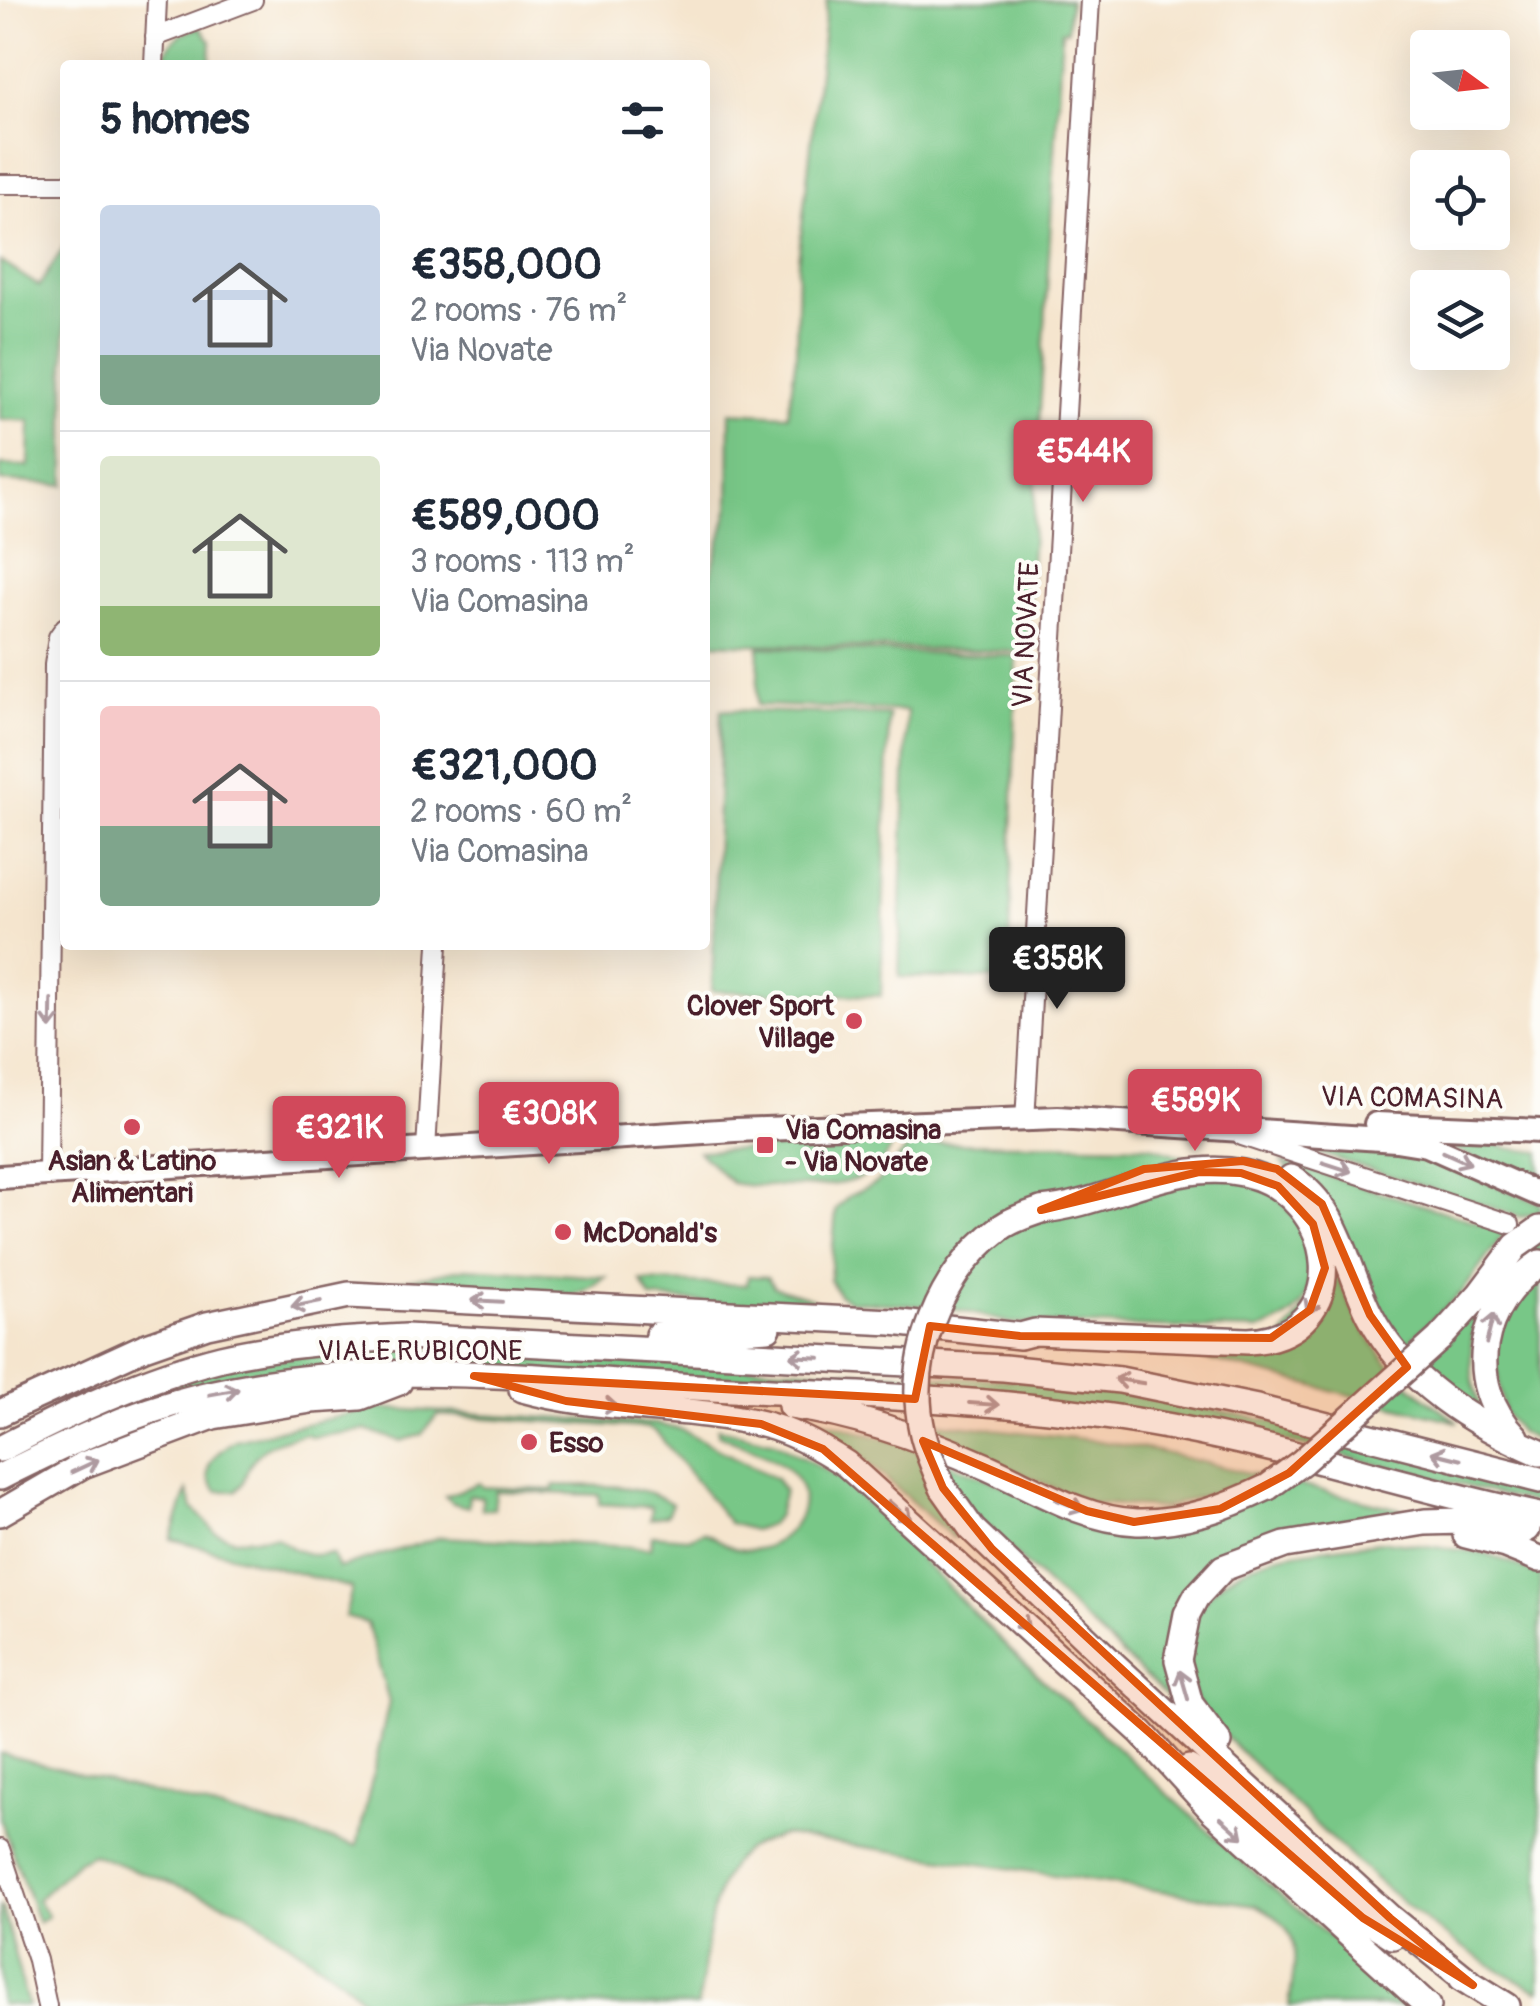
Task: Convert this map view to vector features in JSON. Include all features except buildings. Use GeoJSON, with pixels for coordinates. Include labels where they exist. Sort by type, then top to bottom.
{"type":"FeatureCollection","features":[{"type":"Feature","properties":{"kind":"highway"},"geometry":{"type":"LineString","coordinates":[[1473,1984],[1390,1918],[972,1529],[943,1488],[921,1427],[918,1380],[926,1336],[943,1294],[969,1256],[1001,1227],[1041,1210],[1059,1196],[1144,1169],[1244,1161],[1277,1169],[1300,1183],[1322,1204],[1380,1334],[1409,1369],[1440,1397],[1533,1450]]}},
{"type":"Feature","properties":{"kind":"highway"},"geometry":{"type":"LineString","coordinates":[[0,1413],[144,1346],[207,1325],[349,1296],[828,1319],[1020,1336],[1036,1332],[1264,1340],[1286,1332],[1305,1316],[1320,1293],[1324,1252],[1308,1216],[1286,1192],[1249,1174],[1212,1171],[1153,1179],[1062,1208],[1041,1210]]}},
{"type":"Feature","properties":{"kind":"highway"},"geometry":{"type":"LineString","coordinates":[[677,1387],[850,1417],[969,1460],[1056,1500],[1117,1520],[1152,1521],[1205,1513],[1268,1486],[1302,1462],[1439,1339],[1516,1246],[1540,1229]]}},
{"type":"Feature","properties":{"kind":"highway"},"geometry":{"type":"LineString","coordinates":[[1533,1450],[1511,1432],[1492,1404],[1484,1358],[1492,1315],[1518,1277],[1540,1263]]}},
{"type":"Feature","properties":{"kind":"highway"},"geometry":{"type":"LineString","coordinates":[[471,1340],[744,1331],[828,1319]]}},
{"type":"Feature","properties":{"kind":"highway","name":"VIALE RUBICONE"},"geometry":{"type":"LineString","coordinates":[[0,1449],[127,1390],[221,1358],[360,1340],[471,1340]]}},
{"type":"Feature","properties":{"kind":"highway"},"geometry":{"type":"LineString","coordinates":[[471,1340],[1004,1368],[1120,1380],[1257,1408],[1540,1480]]}},
{"type":"Feature","properties":{"kind":"highway"},"geometry":{"type":"LineString","coordinates":[[0,1513],[83,1465],[213,1416],[311,1400],[360,1398],[418,1374]]}},
{"type":"Feature","properties":{"kind":"highway","name":"VIALE RUBICONE"},"geometry":{"type":"LineString","coordinates":[[0,1477],[130,1417],[198,1397],[331,1378],[418,1374],[677,1387]]}},
{"type":"Feature","properties":{"kind":"highway"},"geometry":{"type":"LineString","coordinates":[[474,1376],[566,1401],[762,1424],[823,1449],[873,1487],[1141,1732],[1212,1810],[1428,2006]]}},
{"type":"Feature","properties":{"kind":"highway"},"geometry":{"type":"LineString","coordinates":[[677,1387],[916,1399],[1096,1415],[1174,1427],[1540,1516]]}},
{"type":"Feature","properties":{"kind":"highway"},"geometry":{"type":"LineString","coordinates":[[1284,1818],[1190,1704],[1178,1660],[1187,1614],[1210,1579],[1248,1556],[1331,1536],[1426,1522],[1462,1521],[1540,1531]]}},
{"type":"Feature","properties":{"kind":"highway"},"geometry":{"type":"LineString","coordinates":[[1396,1528],[1469,1536],[1540,1559]]}},
{"type":"Feature","properties":{"kind":"highway"},"geometry":{"type":"LineString","coordinates":[[1141,1732],[1232,1800],[1363,1918],[1507,2006]]}},
{"type":"Feature","properties":{"kind":"main road","name":"VIA COMASINA"},"geometry":{"type":"LineString","coordinates":[[0,1177],[735,1130],[1025,1122],[1057,1129],[1124,1131],[1170,1127],[1396,1140],[1427,1146],[1540,1195]]}},
{"type":"Feature","properties":{"kind":"main road","name":"VIA COMASINA"},"geometry":{"type":"LineString","coordinates":[[1223,1129],[1342,1123],[1540,1131]]}},
{"type":"Feature","properties":{"kind":"street"},"geometry":{"type":"LineString","coordinates":[[154,60],[157,0]]}},
{"type":"Feature","properties":{"kind":"street"},"geometry":{"type":"LineString","coordinates":[[155,37],[253,0]]}},
{"type":"Feature","properties":{"kind":"street","name":"VIA NOVATE"},"geometry":{"type":"LineString","coordinates":[[1025,1122],[1090,0]]}},
{"type":"Feature","properties":{"kind":"street"},"geometry":{"type":"LineString","coordinates":[[0,184],[60,184]]}},
{"type":"Feature","properties":{"kind":"street"},"geometry":{"type":"LineString","coordinates":[[48,1174],[54,665],[60,633]]}},
{"type":"Feature","properties":{"kind":"street"},"geometry":{"type":"LineString","coordinates":[[426,1150],[438,950]]}},
{"type":"Feature","properties":{"kind":"street"},"geometry":{"type":"LineString","coordinates":[[1223,1129],[1510,1224]]}},
{"type":"Feature","properties":{"kind":"street"},"geometry":{"type":"LineString","coordinates":[[2,1858],[47,2006]]}},
{"type":"Feature","properties":{"kind":"highlighted area"},"geometry":{"type":"Polygon","coordinates":[[[1243,1161],[1277,1169],[1322,1204],[1370,1315],[1407,1367],[1289,1473],[1220,1509],[1134,1522],[1087,1511],[923,1441],[943,1488],[992,1549],[1390,1918],[1473,1985],[1363,1918],[823,1449],[761,1424],[566,1401],[474,1376],[915,1399],[930,1326],[1020,1336],[1271,1338],[1310,1310],[1325,1268],[1313,1224],[1278,1186],[1241,1173],[1199,1172],[1041,1210],[1144,1169],[1243,1161]]]}},
{"type":"Feature","properties":{"kind":"green space"},"geometry":{"type":"Polygon","coordinates":[[[827,0],[1070,0],[1067,31],[1062,31],[1026,652],[710,643],[710,577],[729,507],[730,412],[788,415],[796,356],[798,262],[827,0]]]}},
{"type":"Feature","properties":{"kind":"green space"},"geometry":{"type":"Polygon","coordinates":[[[200,27],[211,41],[210,60],[165,60],[167,50],[185,33],[200,27]]]}},
{"type":"Feature","properties":{"kind":"green space"},"geometry":{"type":"Polygon","coordinates":[[[60,253],[60,485],[0,481],[0,465],[29,466],[30,421],[0,419],[0,261],[39,286],[60,253]]]}},
{"type":"Feature","properties":{"kind":"green space"},"geometry":{"type":"Polygon","coordinates":[[[759,647],[1017,656],[1008,979],[899,977],[907,711],[757,705],[759,647]]]}},
{"type":"Feature","properties":{"kind":"green space"},"geometry":{"type":"Polygon","coordinates":[[[721,710],[889,715],[881,996],[712,991],[721,710]]]}},
{"type":"Feature","properties":{"kind":"green space"},"geometry":{"type":"Polygon","coordinates":[[[1292,1141],[1414,1152],[1540,1203],[1540,1211],[1521,1217],[1292,1145],[1292,1141]]]}},
{"type":"Feature","properties":{"kind":"green space"},"geometry":{"type":"Polygon","coordinates":[[[888,1142],[892,1146],[872,1171],[844,1183],[812,1186],[732,1183],[698,1151],[888,1142]]]}},
{"type":"Feature","properties":{"kind":"green space"},"geometry":{"type":"Polygon","coordinates":[[[1494,1143],[1540,1152],[1540,1189],[1443,1144],[1494,1143]]]}},
{"type":"Feature","properties":{"kind":"green space"},"geometry":{"type":"Polygon","coordinates":[[[911,1144],[1151,1146],[1270,1187],[1312,1238],[1306,1296],[1290,1316],[1258,1330],[1011,1323],[950,1308],[850,1301],[839,1295],[830,1280],[836,1209],[849,1196],[877,1183],[911,1144]]]}},
{"type":"Feature","properties":{"kind":"green space"},"geometry":{"type":"Polygon","coordinates":[[[1280,1161],[1506,1231],[1463,1291],[1402,1348],[1292,1172],[1280,1161]]]}},
{"type":"Feature","properties":{"kind":"green space"},"geometry":{"type":"Polygon","coordinates":[[[1540,1231],[1540,1257],[1490,1298],[1478,1316],[1471,1358],[1482,1413],[1410,1365],[1540,1231]]]}},
{"type":"Feature","properties":{"kind":"green space"},"geometry":{"type":"Polygon","coordinates":[[[466,1268],[606,1277],[568,1297],[394,1287],[394,1282],[466,1268]]]}},
{"type":"Feature","properties":{"kind":"green space"},"geometry":{"type":"Polygon","coordinates":[[[1333,1268],[1380,1353],[1414,1389],[1458,1422],[1194,1356],[1107,1342],[1279,1343],[1333,1268]]]}},
{"type":"Feature","properties":{"kind":"green space"},"geometry":{"type":"Polygon","coordinates":[[[1540,1275],[1540,1442],[1520,1432],[1504,1412],[1491,1340],[1498,1321],[1540,1275]]]}},
{"type":"Feature","properties":{"kind":"green space"},"geometry":{"type":"Polygon","coordinates":[[[748,1276],[767,1277],[774,1287],[813,1299],[814,1311],[651,1298],[641,1281],[747,1285],[748,1276]]]}},
{"type":"Feature","properties":{"kind":"green space"},"geometry":{"type":"Polygon","coordinates":[[[364,1347],[1057,1382],[1277,1422],[1540,1489],[1540,1505],[1272,1438],[756,1378],[206,1384],[101,1418],[0,1463],[85,1416],[218,1367],[364,1347]]]}},
{"type":"Feature","properties":{"kind":"green space"},"geometry":{"type":"Polygon","coordinates":[[[375,1408],[657,1424],[682,1430],[776,1479],[784,1491],[778,1515],[770,1525],[753,1530],[729,1523],[657,1433],[647,1428],[438,1415],[421,1435],[401,1441],[365,1430],[288,1438],[257,1455],[236,1491],[217,1491],[211,1483],[211,1462],[235,1440],[375,1408]]]}},
{"type":"Feature","properties":{"kind":"green space"},"geometry":{"type":"Polygon","coordinates":[[[815,1418],[902,1444],[1096,1523],[1255,1496],[1235,1486],[1163,1508],[1088,1503],[895,1418],[1093,1440],[1156,1451],[1420,1514],[1304,1527],[1228,1555],[1198,1578],[1177,1607],[1166,1644],[1174,1697],[1168,1698],[976,1518],[953,1538],[857,1453],[812,1428],[815,1418]]]}},
{"type":"Feature","properties":{"kind":"green space"},"geometry":{"type":"Polygon","coordinates":[[[718,1428],[775,1442],[843,1480],[1011,1651],[1246,1865],[1409,2006],[1289,2006],[1294,1947],[1283,1924],[1256,1905],[783,1835],[753,1846],[726,1874],[711,1918],[698,2006],[369,2006],[342,1980],[243,1910],[92,1854],[77,1862],[37,1900],[48,1916],[38,1923],[0,1818],[0,1753],[357,1846],[389,1702],[367,1623],[345,1617],[352,1588],[171,1539],[187,1491],[193,1508],[215,1532],[233,1539],[276,1537],[295,1550],[332,1554],[338,1568],[441,1537],[650,1548],[652,1535],[688,1538],[703,1532],[739,1549],[755,1550],[770,1545],[783,1537],[801,1512],[803,1497],[799,1483],[781,1464],[718,1434],[718,1428]]]}},
{"type":"Feature","properties":{"kind":"green space"},"geometry":{"type":"Polygon","coordinates":[[[480,1483],[483,1487],[554,1490],[554,1485],[631,1488],[672,1504],[667,1515],[650,1519],[651,1507],[599,1504],[599,1495],[496,1491],[494,1509],[482,1509],[482,1497],[469,1495],[468,1507],[445,1496],[480,1483]]]}},
{"type":"Feature","properties":{"kind":"green space"},"geometry":{"type":"Polygon","coordinates":[[[1386,1541],[1486,1553],[1540,1575],[1540,1991],[1450,1939],[1367,1872],[1213,1725],[1193,1693],[1188,1644],[1202,1604],[1216,1588],[1255,1564],[1279,1556],[1386,1541]]]}},
{"type":"Feature","properties":{"kind":"green space"},"geometry":{"type":"Polygon","coordinates":[[[0,1907],[3,1910],[28,2006],[0,2004],[0,1907]]]}},
{"type":"Feature","properties":{"kind":"place","name":"Clover Sport Village"},"geometry":{"type":"Point","coordinates":[854,1021]}},
{"type":"Feature","properties":{"kind":"place","name":"Asian & Latino Alimentari"},"geometry":{"type":"Point","coordinates":[132,1127]}},
{"type":"Feature","properties":{"kind":"place","name":"Via Comasina - Via Novate"},"geometry":{"type":"Point","coordinates":[765,1145]}},
{"type":"Feature","properties":{"kind":"place","name":"McDonald's"},"geometry":{"type":"Point","coordinates":[563,1232]}},
{"type":"Feature","properties":{"kind":"place","name":"Esso"},"geometry":{"type":"Point","coordinates":[529,1442]}}]}
